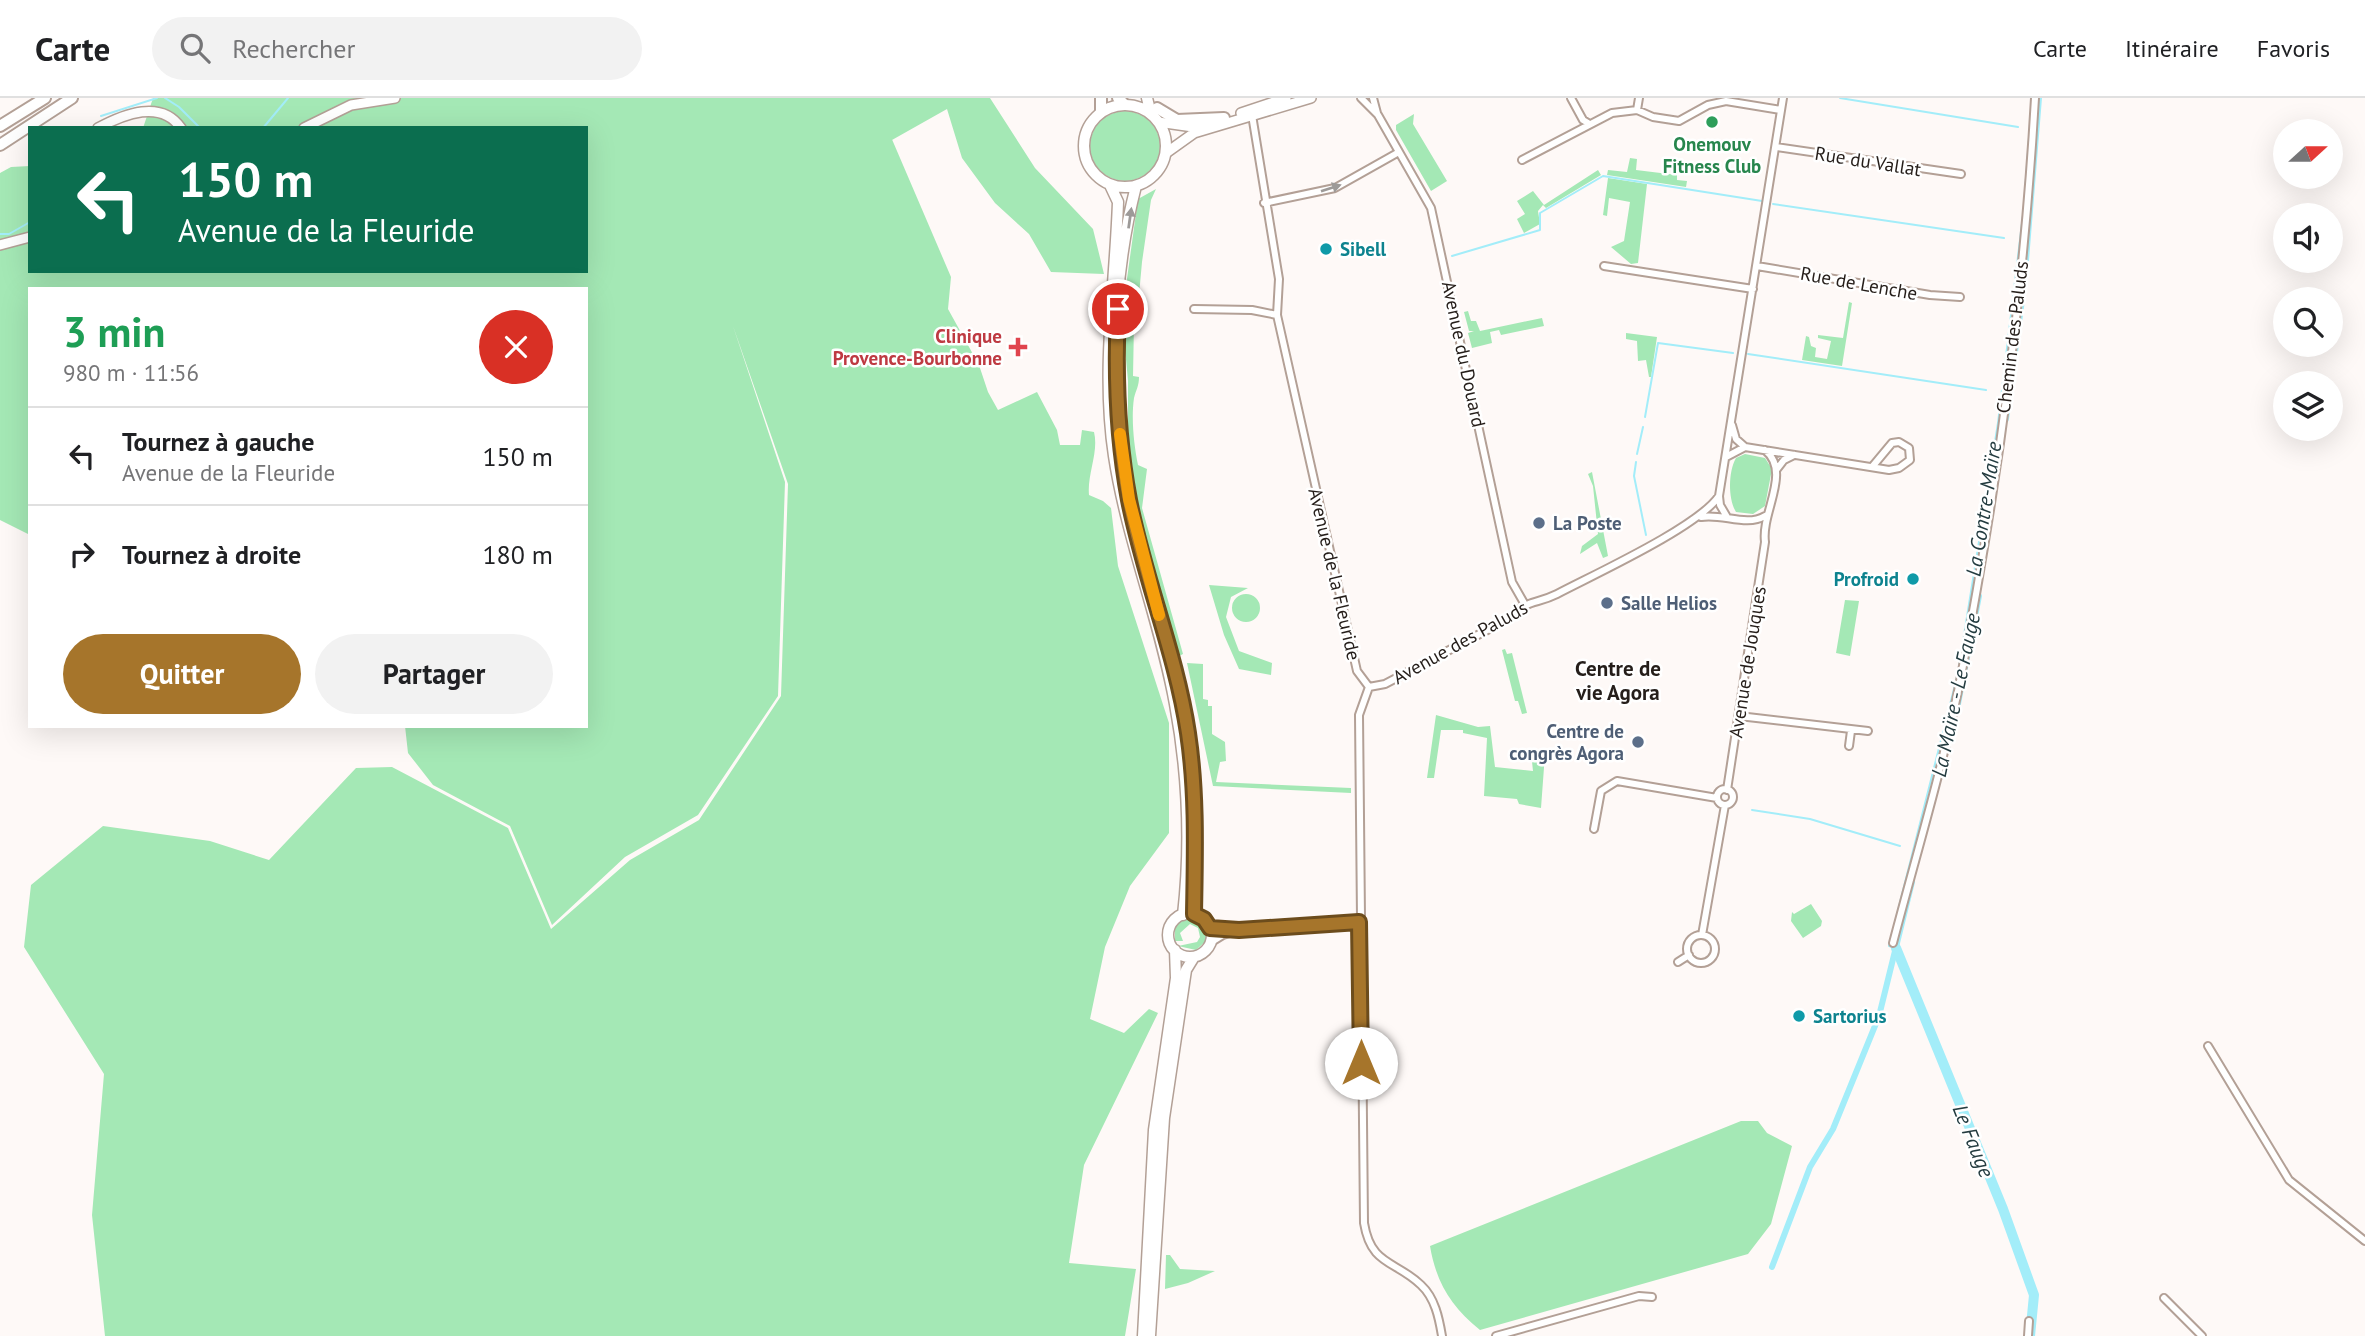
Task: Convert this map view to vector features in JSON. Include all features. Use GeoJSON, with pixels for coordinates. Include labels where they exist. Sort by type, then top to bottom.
{"type":"FeatureCollection","features":[{"type":"Feature","properties":{"kind":"highway"},"geometry":{"type":"LineString","coordinates":[[0,126],[45,98]]}},
{"type":"Feature","properties":{"kind":"highway"},"geometry":{"type":"LineString","coordinates":[[29,126],[72,98]]}},
{"type":"Feature","properties":{"kind":"highway"},"geometry":{"type":"LineString","coordinates":[[1101,98],[1101,112]]}},
{"type":"Feature","properties":{"kind":"highway"},"geometry":{"type":"LineString","coordinates":[[1156,115],[1177,120],[1224,118]]}},
{"type":"Feature","properties":{"kind":"highway"},"geometry":{"type":"LineString","coordinates":[[0,145],[28,127]]}},
{"type":"Feature","properties":{"kind":"main road"},"geometry":{"type":"LineString","coordinates":[[1110,185],[1136,186],[1158,171],[1166,153],[1166,140],[1147,98]]}},
{"type":"Feature","properties":{"kind":"main road"},"geometry":{"type":"LineString","coordinates":[[1156,115],[1128,101],[1101,112],[1087,129],[1084,151],[1095,174],[1110,185],[1118,202],[1108,364],[1114,454],[1133,547],[1175,702],[1184,760],[1188,914]]}},
{"type":"Feature","properties":{"kind":"main road"},"geometry":{"type":"LineString","coordinates":[[1136,186],[1118,309],[1115,363],[1118,420],[1129,499],[1188,732],[1195,803],[1188,914],[1170,928],[1169,940],[1180,955],[1194,957]]}},
{"type":"Feature","properties":{"kind":"main road"},"geometry":{"type":"LineString","coordinates":[[1150,1336],[1164,1118],[1186,970],[1194,957],[1204,952],[1210,943],[1210,928],[1204,919],[1188,914]]}},
{"type":"Feature","properties":{"kind":"main road"},"geometry":{"type":"LineString","coordinates":[[1143,1336],[1154,1130],[1176,978],[1175,950]]}},
{"type":"Feature","properties":{"kind":"street"},"geometry":{"type":"LineString","coordinates":[[308,126],[351,104],[395,98]]}},
{"type":"Feature","properties":{"kind":"street"},"geometry":{"type":"LineString","coordinates":[[1224,118],[1286,98]]}},
{"type":"Feature","properties":{"kind":"street"},"geometry":{"type":"LineString","coordinates":[[1166,153],[1194,133],[1311,98]]}},
{"type":"Feature","properties":{"kind":"street","name":"Avenue du Douard"},"geometry":{"type":"LineString","coordinates":[[1361,98],[1378,115]]}},
{"type":"Feature","properties":{"kind":"street","name":"Avenue du Douard"},"geometry":{"type":"LineString","coordinates":[[1373,98],[1378,115],[1431,208],[1513,582],[1524,603]]}},
{"type":"Feature","properties":{"kind":"street"},"geometry":{"type":"LineString","coordinates":[[1571,98],[1583,120],[1588,123]]}},
{"type":"Feature","properties":{"kind":"street"},"geometry":{"type":"LineString","coordinates":[[1637,110],[1639,98]]}},
{"type":"Feature","properties":{"kind":"street"},"geometry":{"type":"LineString","coordinates":[[1727,517],[1719,496],[1783,98]]}},
{"type":"Feature","properties":{"kind":"street","name":"Chemin des Paluds"},"geometry":{"type":"LineString","coordinates":[[1893,943],[1962,673],[2008,382],[2030,197],[2035,98]]}},
{"type":"Feature","properties":{"kind":"street"},"geometry":{"type":"LineString","coordinates":[[1522,160],[1588,123],[1612,113],[1637,110],[1653,117],[1679,121],[1718,101],[1781,110]]}},
{"type":"Feature","properties":{"kind":"street"},"geometry":{"type":"LineString","coordinates":[[104,126],[150,111],[167,113],[179,126]]}},
{"type":"Feature","properties":{"kind":"street","name":"Avenue de la Fleuride"},"geometry":{"type":"LineString","coordinates":[[1252,116],[1264,203],[1279,279],[1277,315],[1357,671],[1369,687]]}},
{"type":"Feature","properties":{"kind":"street","name":"Rue du Vallat"},"geometry":{"type":"LineString","coordinates":[[1776,147],[1961,174]]}},
{"type":"Feature","properties":{"kind":"street"},"geometry":{"type":"LineString","coordinates":[[1264,203],[1335,188],[1399,152]]}},
{"type":"Feature","properties":{"kind":"street"},"geometry":{"type":"LineString","coordinates":[[0,245],[28,238]]}},
{"type":"Feature","properties":{"kind":"street"},"geometry":{"type":"LineString","coordinates":[[1604,266],[1754,289]]}},
{"type":"Feature","properties":{"kind":"street","name":"Rue de Lenche"},"geometry":{"type":"LineString","coordinates":[[1757,266],[1930,295],[1960,297]]}},
{"type":"Feature","properties":{"kind":"street"},"geometry":{"type":"LineString","coordinates":[[1194,309],[1252,310],[1277,315]]}},
{"type":"Feature","properties":{"kind":"street"},"geometry":{"type":"LineString","coordinates":[[1731,424],[1736,439],[1745,447],[1889,470],[1906,465],[1910,460],[1909,448],[1899,442],[1892,443],[1872,467]]}},
{"type":"Feature","properties":{"kind":"street"},"geometry":{"type":"LineString","coordinates":[[1726,457],[1745,447]]}},
{"type":"Feature","properties":{"kind":"street"},"geometry":{"type":"LineString","coordinates":[[1765,450],[1775,461],[1777,469]]}},
{"type":"Feature","properties":{"kind":"street"},"geometry":{"type":"LineString","coordinates":[[1777,469],[1784,460],[1794,455]]}},
{"type":"Feature","properties":{"kind":"street","name":"Avenue de Jouques"},"geometry":{"type":"LineString","coordinates":[[1725,805],[1733,798],[1727,790],[1765,516],[1772,504],[1777,469]]}},
{"type":"Feature","properties":{"kind":"street","name":"Avenue des Paluds"},"geometry":{"type":"LineString","coordinates":[[1369,687],[1385,684],[1510,618],[1524,603],[1558,594],[1699,518],[1719,496]]}},
{"type":"Feature","properties":{"kind":"street"},"geometry":{"type":"LineString","coordinates":[[1764,534],[1754,521],[1765,516]]}},
{"type":"Feature","properties":{"kind":"street","name":"Avenue des Paluds"},"geometry":{"type":"LineString","coordinates":[[1699,518],[1727,517],[1754,521]]}},
{"type":"Feature","properties":{"kind":"street"},"geometry":{"type":"LineString","coordinates":[[1369,687],[1359,715],[1364,1223],[1369,1245],[1382,1260],[1423,1286],[1434,1303],[1442,1336]]}},
{"type":"Feature","properties":{"kind":"street"},"geometry":{"type":"LineString","coordinates":[[1739,716],[1868,731]]}},
{"type":"Feature","properties":{"kind":"street"},"geometry":{"type":"LineString","coordinates":[[1849,746],[1851,731]]}},
{"type":"Feature","properties":{"kind":"street"},"geometry":{"type":"LineString","coordinates":[[1594,829],[1601,791],[1617,781],[1717,798],[1725,805],[1702,935]]}},
{"type":"Feature","properties":{"kind":"street"},"geometry":{"type":"LineString","coordinates":[[1717,798],[1720,791],[1727,790]]}},
{"type":"Feature","properties":{"kind":"street"},"geometry":{"type":"LineString","coordinates":[[1210,928],[1239,930],[1359,922]]}},
{"type":"Feature","properties":{"kind":"street"},"geometry":{"type":"LineString","coordinates":[[1210,943],[1239,930]]}},
{"type":"Feature","properties":{"kind":"street"},"geometry":{"type":"LineString","coordinates":[[1678,962],[1689,954],[1690,940],[1702,935]]}},
{"type":"Feature","properties":{"kind":"street"},"geometry":{"type":"LineString","coordinates":[[1689,954],[1698,962],[1712,958],[1714,944],[1702,935]]}},
{"type":"Feature","properties":{"kind":"street"},"geometry":{"type":"LineString","coordinates":[[2208,1046],[2289,1180],[2365,1241]]}},
{"type":"Feature","properties":{"kind":"street"},"geometry":{"type":"LineString","coordinates":[[1496,1336],[1639,1296],[1652,1297]]}},
{"type":"Feature","properties":{"kind":"street"},"geometry":{"type":"LineString","coordinates":[[2164,1298],[2202,1336]]}},
{"type":"Feature","properties":{"kind":"street"},"geometry":{"type":"LineString","coordinates":[[2028,1336],[2029,1321]]}},
{"type":"Feature","properties":{"kind":"green space"},"geometry":{"type":"Polygon","coordinates":[[[153,98],[990,98],[1035,168],[1093,229],[1104,274],[1051,272],[1029,234],[995,203],[962,158],[947,109],[892,140],[951,277],[948,309],[979,365],[988,392],[998,410],[1037,392],[1057,430],[1060,445],[1080,445],[1082,430],[1094,432],[1095,447],[1089,495],[1111,508],[1118,566],[1169,723],[1169,833],[1130,886],[1105,947],[1090,1019],[1124,1033],[1149,1009],[1158,1013],[1084,1165],[1069,1263],[1136,1269],[1125,1336],[105,1336],[92,1215],[104,1074],[24,947],[31,885],[103,826],[210,841],[269,860],[356,768],[392,767],[508,828],[551,929],[630,860],[699,820],[781,696],[788,484],[733,326],[785,482],[778,696],[698,815],[625,857],[552,925],[510,826],[433,785],[408,753],[405,728],[588,728],[588,287],[28,287],[28,534],[0,520],[0,173],[11,167],[28,166],[28,273],[588,273],[588,126],[144,126],[153,98]]]}},
{"type":"Feature","properties":{"kind":"green space"},"geometry":{"type":"Polygon","coordinates":[[[1118,111],[1132,111],[1145,117],[1154,126],[1160,146],[1158,159],[1150,171],[1132,181],[1118,181],[1105,175],[1096,166],[1090,153],[1090,139],[1096,126],[1105,117],[1118,111]]]}},
{"type":"Feature","properties":{"kind":"green space"},"geometry":{"type":"Polygon","coordinates":[[[1414,114],[1413,124],[1447,181],[1431,191],[1396,130],[1396,125],[1414,114]]]}},
{"type":"Feature","properties":{"kind":"green space"},"geometry":{"type":"Polygon","coordinates":[[[1630,158],[1637,159],[1636,170],[1677,175],[1677,180],[1687,181],[1686,187],[1607,175],[1608,170],[1627,172],[1630,158]]]}},
{"type":"Feature","properties":{"kind":"green space"},"geometry":{"type":"Polygon","coordinates":[[[1598,170],[1601,175],[1546,208],[1543,205],[1538,211],[1540,224],[1524,233],[1517,219],[1525,214],[1517,201],[1533,191],[1544,205],[1598,170]]]}},
{"type":"Feature","properties":{"kind":"green space"},"geometry":{"type":"Polygon","coordinates":[[[1608,178],[1647,184],[1638,263],[1631,264],[1611,247],[1624,241],[1630,202],[1609,198],[1607,216],[1603,215],[1608,178]]]}},
{"type":"Feature","properties":{"kind":"green space"},"geometry":{"type":"Polygon","coordinates":[[[1156,189],[1151,200],[1142,262],[1138,306],[1142,317],[1134,324],[1133,376],[1139,377],[1134,398],[1133,423],[1138,465],[1147,469],[1142,508],[1183,654],[1177,657],[1136,511],[1128,448],[1128,381],[1122,315],[1138,199],[1156,189]]]}},
{"type":"Feature","properties":{"kind":"green space"},"geometry":{"type":"Polygon","coordinates":[[[1849,302],[1852,303],[1842,366],[1802,360],[1806,336],[1809,337],[1811,346],[1816,348],[1815,357],[1827,359],[1831,341],[1818,338],[1818,335],[1843,338],[1849,302]]]}},
{"type":"Feature","properties":{"kind":"green space"},"geometry":{"type":"Polygon","coordinates":[[[1468,311],[1471,321],[1476,321],[1480,331],[1542,318],[1544,326],[1501,335],[1499,330],[1490,332],[1492,343],[1472,348],[1468,333],[1474,331],[1469,331],[1464,312],[1468,311]]]}},
{"type":"Feature","properties":{"kind":"green space"},"geometry":{"type":"Polygon","coordinates":[[[1626,333],[1657,337],[1651,377],[1646,360],[1638,361],[1637,341],[1626,339],[1626,333]]]}},
{"type":"Feature","properties":{"kind":"green space"},"geometry":{"type":"Polygon","coordinates":[[[1745,454],[1765,458],[1772,469],[1765,506],[1753,514],[1736,512],[1730,493],[1733,464],[1736,458],[1745,454]]]}},
{"type":"Feature","properties":{"kind":"green space"},"geometry":{"type":"Polygon","coordinates":[[[1592,472],[1608,556],[1603,558],[1597,543],[1580,554],[1582,546],[1598,534],[1593,486],[1588,474],[1592,472]]]}},
{"type":"Feature","properties":{"kind":"green space"},"geometry":{"type":"Polygon","coordinates":[[[1209,585],[1248,588],[1231,597],[1226,617],[1239,651],[1272,663],[1271,675],[1239,669],[1224,635],[1209,585]]]}},
{"type":"Feature","properties":{"kind":"green space"},"geometry":{"type":"Polygon","coordinates":[[[1246,594],[1256,598],[1260,608],[1256,618],[1246,622],[1236,618],[1232,608],[1236,598],[1246,594]]]}},
{"type":"Feature","properties":{"kind":"green space"},"geometry":{"type":"Polygon","coordinates":[[[1845,600],[1859,601],[1850,656],[1836,653],[1845,600]]]}},
{"type":"Feature","properties":{"kind":"green space"},"geometry":{"type":"Polygon","coordinates":[[[1505,649],[1507,654],[1512,653],[1527,713],[1522,714],[1518,701],[1515,701],[1502,650],[1505,649]]]}},
{"type":"Feature","properties":{"kind":"green space"},"geometry":{"type":"Polygon","coordinates":[[[1187,663],[1203,664],[1203,699],[1208,700],[1208,706],[1212,706],[1212,734],[1225,742],[1226,761],[1220,762],[1216,782],[1351,788],[1351,793],[1213,786],[1187,663]]]}},
{"type":"Feature","properties":{"kind":"green space"},"geometry":{"type":"Polygon","coordinates":[[[1436,715],[1478,727],[1490,726],[1495,767],[1533,771],[1531,752],[1545,754],[1541,808],[1519,804],[1517,799],[1484,796],[1487,738],[1463,733],[1463,730],[1441,730],[1434,778],[1427,778],[1436,715]]]}},
{"type":"Feature","properties":{"kind":"green space"},"geometry":{"type":"Polygon","coordinates":[[[1811,904],[1822,921],[1821,926],[1803,938],[1791,921],[1792,912],[1794,914],[1811,904]]]}},
{"type":"Feature","properties":{"kind":"green space"},"geometry":{"type":"Polygon","coordinates":[[[1195,918],[1205,926],[1207,940],[1196,950],[1178,946],[1197,942],[1200,937],[1198,928],[1190,924],[1180,933],[1183,941],[1175,941],[1175,926],[1181,920],[1195,918]]]}},
{"type":"Feature","properties":{"kind":"green space"},"geometry":{"type":"Polygon","coordinates":[[[1741,1121],[1758,1121],[1767,1133],[1792,1146],[1771,1224],[1748,1254],[1480,1330],[1446,1293],[1436,1271],[1430,1246],[1741,1121]]]}},
{"type":"Feature","properties":{"kind":"green space"},"geometry":{"type":"Polygon","coordinates":[[[1166,1255],[1170,1255],[1180,1269],[1215,1271],[1188,1283],[1165,1289],[1166,1255]]]}},
{"type":"Feature","properties":{"kind":"waterway"},"geometry":{"type":"LineString","coordinates":[[101,116],[157,98]]}},
{"type":"Feature","properties":{"kind":"waterway"},"geometry":{"type":"LineString","coordinates":[[165,98],[179,107],[198,126]]}},
{"type":"Feature","properties":{"kind":"waterway"},"geometry":{"type":"LineString","coordinates":[[265,126],[288,98]]}},
{"type":"Feature","properties":{"kind":"waterway"},"geometry":{"type":"LineString","coordinates":[[1840,98],[2018,127]]}},
{"type":"Feature","properties":{"kind":"waterway","name":"La Contre-Maïre"},"geometry":{"type":"LineString","coordinates":[[2025,192],[2032,98]]}},
{"type":"Feature","properties":{"kind":"waterway","name":"La Maïre - Le Fauge"},"geometry":{"type":"LineString","coordinates":[[2006,419],[2024,285],[2039,98]]}},
{"type":"Feature","properties":{"kind":"waterway"},"geometry":{"type":"LineString","coordinates":[[1452,256],[1540,230],[1540,213],[1603,176],[1762,201]]}},
{"type":"Feature","properties":{"kind":"waterway"},"geometry":{"type":"LineString","coordinates":[[1773,204],[2004,238]]}},
{"type":"Feature","properties":{"kind":"waterway","name":"La Contre-Maïre"},"geometry":{"type":"LineString","coordinates":[[1896,948],[1889,946],[1958,673],[1998,423],[2023,215]]}},
{"type":"Feature","properties":{"kind":"waterway"},"geometry":{"type":"LineString","coordinates":[[0,234],[9,234],[28,223]]}},
{"type":"Feature","properties":{"kind":"waterway"},"geometry":{"type":"LineString","coordinates":[[1645,417],[1658,343],[1733,353]]}},
{"type":"Feature","properties":{"kind":"waterway"},"geometry":{"type":"LineString","coordinates":[[1748,354],[1986,390]]}},
{"type":"Feature","properties":{"kind":"waterway"},"geometry":{"type":"LineString","coordinates":[[1637,454],[1643,427]]}},
{"type":"Feature","properties":{"kind":"waterway"},"geometry":{"type":"LineString","coordinates":[[1636,462],[1634,476],[1646,535]]}},
{"type":"Feature","properties":{"kind":"waterway","name":"La Maïre - Le Fauge"},"geometry":{"type":"LineString","coordinates":[[1957,709],[1979,596]]}},
{"type":"Feature","properties":{"kind":"waterway"},"geometry":{"type":"LineString","coordinates":[[1752,810],[1810,819],[1900,846]]}},
{"type":"Feature","properties":{"kind":"waterway","name":"La Maïre - Le Fauge"},"geometry":{"type":"LineString","coordinates":[[1772,1267],[1810,1167],[1833,1129],[1879,1016],[1912,882]]}},
{"type":"Feature","properties":{"kind":"waterway","name":"Le Fauge"},"geometry":{"type":"LineString","coordinates":[[1896,948],[2003,1209],[2034,1295],[2030,1336]]}},
{"type":"Feature","properties":{"kind":"slow traffic"},"geometry":{"type":"LineString","coordinates":[[1120,434],[1129,499],[1159,615]]}},
{"type":"Feature","properties":{"kind":"place","name":"Onemouv Fitness Club"},"geometry":{"type":"Point","coordinates":[1712,122]}},
{"type":"Feature","properties":{"kind":"place","name":"Sibell"},"geometry":{"type":"Point","coordinates":[1326,249]}},
{"type":"Feature","properties":{"kind":"place","name":"Clinique Provence-Bourbonne"},"geometry":{"type":"Point","coordinates":[1018,347]}},
{"type":"Feature","properties":{"kind":"place","name":"La Poste"},"geometry":{"type":"Point","coordinates":[1539,523]}},
{"type":"Feature","properties":{"kind":"place","name":"Profroid"},"geometry":{"type":"Point","coordinates":[1913,579]}},
{"type":"Feature","properties":{"kind":"place","name":"Salle Helios"},"geometry":{"type":"Point","coordinates":[1607,603]}},
{"type":"Feature","properties":{"kind":"place","name":"Centre de congrès Agora"},"geometry":{"type":"Point","coordinates":[1638,742]}},
{"type":"Feature","properties":{"kind":"place","name":"Sartorius"},"geometry":{"type":"Point","coordinates":[1799,1016]}},
{"type":"Feature","properties":{"kind":"district","name":"Centre de vie Agora"},"geometry":{"type":"Point","coordinates":[1618,681]}},
{"type":"Feature","properties":{"kind":"route"},"geometry":{"type":"LineString","coordinates":[[1118,309],[1115,363],[1118,420],[1129,499],[1170,651],[1188,732],[1195,803],[1194,914],[1204,919],[1210,928],[1239,930],[1359,922],[1361,1063]]}}]}
